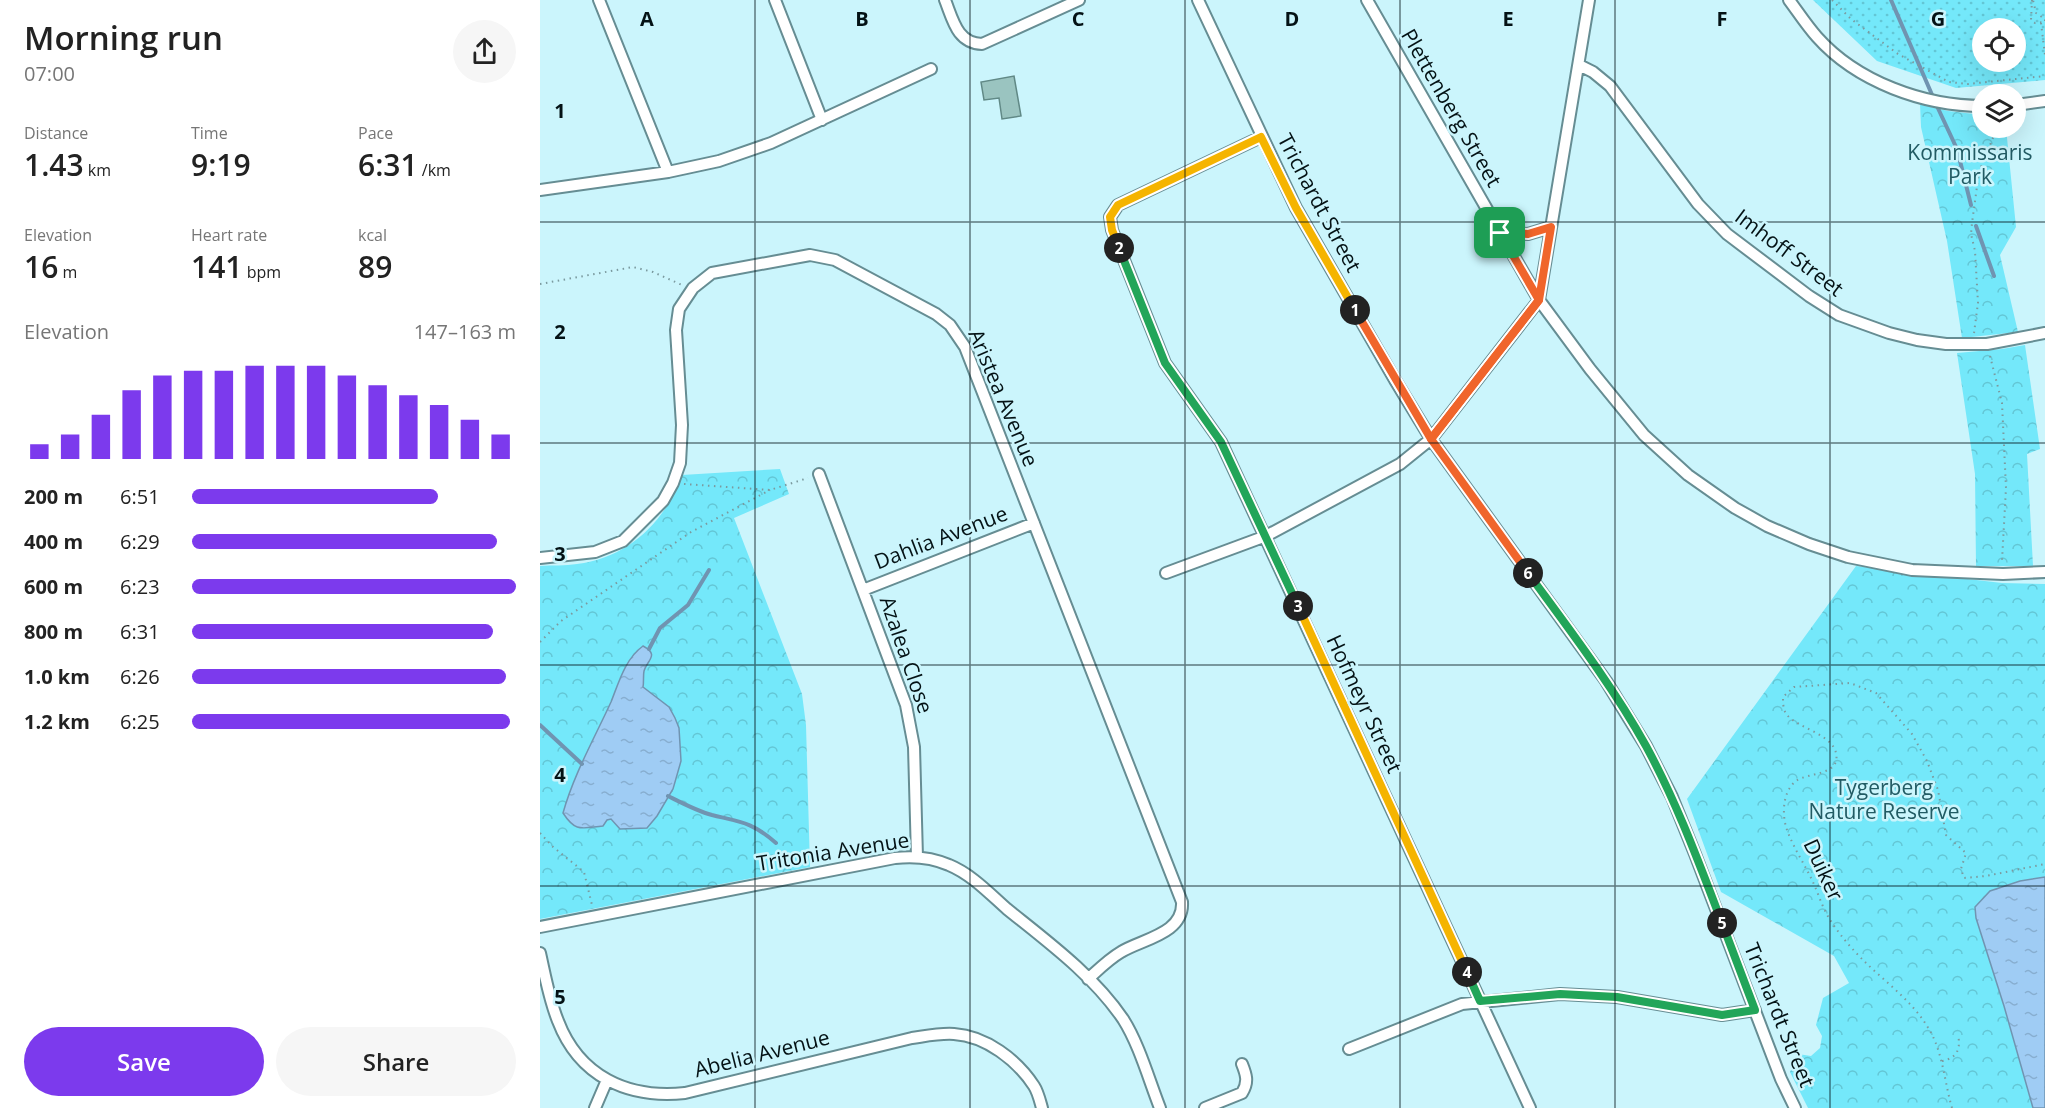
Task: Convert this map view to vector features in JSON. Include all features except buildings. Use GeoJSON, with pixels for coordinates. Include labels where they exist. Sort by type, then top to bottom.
{"type":"FeatureCollection","features":[{"type":"Feature","properties":{"kind":"street"},"geometry":{"type":"LineString","coordinates":[[599,0],[668,172]]}},
{"type":"Feature","properties":{"kind":"street"},"geometry":{"type":"LineString","coordinates":[[775,0],[822,120]]}},
{"type":"Feature","properties":{"kind":"street"},"geometry":{"type":"LineString","coordinates":[[945,0],[956,29],[969,42],[975,44],[989,42],[1079,0]]}},
{"type":"Feature","properties":{"kind":"street","name":"Trichardt Street"},"geometry":{"type":"LineString","coordinates":[[1198,0],[1296,208],[1431,439],[1606,681],[1646,746],[1672,797],[1781,1078],[1795,1108]]}},
{"type":"Feature","properties":{"kind":"street","name":"Plettenberg Street"},"geometry":{"type":"LineString","coordinates":[[1367,0],[1539,300],[1590,369],[1644,435],[1688,475],[1735,508],[1783,534],[1828,551],[1867,562],[1912,570],[2001,574],[2045,572]]}},
{"type":"Feature","properties":{"kind":"street"},"geometry":{"type":"LineString","coordinates":[[1166,573],[1266,536],[1400,464],[1431,439],[1539,300],[1589,0]]}},
{"type":"Feature","properties":{"kind":"street"},"geometry":{"type":"LineString","coordinates":[[1789,0],[1817,36],[1847,63],[1877,81],[1927,99],[1972,107]]}},
{"type":"Feature","properties":{"kind":"street","name":"Imhoff Street"},"geometry":{"type":"LineString","coordinates":[[1578,65],[1593,72],[1610,87],[1698,204],[1727,234],[1809,296],[1839,315],[1888,333],[1946,344],[1987,344],[2045,333]]}},
{"type":"Feature","properties":{"kind":"street"},"geometry":{"type":"LineString","coordinates":[[540,190],[668,172],[744,153],[822,120],[931,69]]}},
{"type":"Feature","properties":{"kind":"street"},"geometry":{"type":"LineString","coordinates":[[2026,104],[2045,101]]}},
{"type":"Feature","properties":{"kind":"street","name":"Hofmeyr Street"},"geometry":{"type":"LineString","coordinates":[[1261,137],[1118,205],[1110,217],[1112,230],[1165,363],[1221,442],[1530,1108]]}},
{"type":"Feature","properties":{"kind":"street"},"geometry":{"type":"LineString","coordinates":[[1500,233],[1528,234],[1551,227]]}},
{"type":"Feature","properties":{"kind":"street","name":"Aristea Avenue"},"geometry":{"type":"LineString","coordinates":[[540,558],[595,552],[623,541],[663,501],[680,463],[682,425],[676,330],[679,309],[693,288],[712,273],[810,255],[821,256],[835,260],[936,315],[950,325],[965,347],[1182,902],[1179,919],[1171,928],[1109,959],[1088,979]]}},
{"type":"Feature","properties":{"kind":"street","name":"Azalea Close"},"geometry":{"type":"LineString","coordinates":[[819,474],[906,705],[914,747],[917,857]]}},
{"type":"Feature","properties":{"kind":"street","name":"Dahlia Avenue"},"geometry":{"type":"LineString","coordinates":[[863,590],[1034,523]]}},
{"type":"Feature","properties":{"kind":"street","name":"Tritonia Avenue"},"geometry":{"type":"LineString","coordinates":[[540,927],[895,858],[917,857],[946,863],[966,874],[1061,953],[1088,979],[1120,1016],[1128,1029],[1160,1108]]}},
{"type":"Feature","properties":{"kind":"street","name":"Abelia Avenue"},"geometry":{"type":"LineString","coordinates":[[540,953],[553,1008],[566,1038],[584,1062],[607,1080],[626,1089],[651,1094],[685,1093],[912,1038],[934,1034],[957,1034],[996,1048],[1008,1057],[1034,1087],[1042,1108]]}},
{"type":"Feature","properties":{"kind":"street"},"geometry":{"type":"LineString","coordinates":[[1349,1049],[1462,1004],[1480,1001],[1560,994],[1617,997],[1722,1015],[1755,1010]]}},
{"type":"Feature","properties":{"kind":"street"},"geometry":{"type":"LineString","coordinates":[[1205,1108],[1242,1093],[1247,1078],[1242,1064]]}},
{"type":"Feature","properties":{"kind":"street"},"geometry":{"type":"LineString","coordinates":[[595,1108],[607,1080]]}},
{"type":"Feature","properties":{"kind":"path"},"geometry":{"type":"LineString","coordinates":[[1832,0],[1851,19],[1898,54],[1948,82],[1968,84],[2045,76]]}},
{"type":"Feature","properties":{"kind":"path"},"geometry":{"type":"LineString","coordinates":[[2032,0],[2031,20],[2041,23]]}},
{"type":"Feature","properties":{"kind":"path"},"geometry":{"type":"LineString","coordinates":[[2032,0],[2036,13],[2045,18],[2045,22],[2041,23]]}},
{"type":"Feature","properties":{"kind":"path"},"geometry":{"type":"LineString","coordinates":[[2041,23],[2045,55]]}},
{"type":"Feature","properties":{"kind":"path"},"geometry":{"type":"LineString","coordinates":[[1973,344],[1978,303],[1975,251],[1971,234],[1972,223],[1979,172],[1993,138]]}},
{"type":"Feature","properties":{"kind":"path"},"geometry":{"type":"LineString","coordinates":[[540,284],[633,267],[642,268],[672,283],[693,288]]}},
{"type":"Feature","properties":{"kind":"path"},"geometry":{"type":"LineString","coordinates":[[1987,344],[2002,403],[2006,488],[2001,574]]}},
{"type":"Feature","properties":{"kind":"path"},"geometry":{"type":"LineString","coordinates":[[540,642],[561,621],[691,532],[771,490],[819,474]]}},
{"type":"Feature","properties":{"kind":"path"},"geometry":{"type":"LineString","coordinates":[[673,483],[771,490]]}},
{"type":"Feature","properties":{"kind":"path","name":"Duiker"},"geometry":{"type":"LineString","coordinates":[[1952,1108],[1942,1061],[1927,1026],[1902,997],[1862,959],[1828,917],[1811,876],[1797,853],[1786,827],[1783,809],[1786,798],[1796,781],[1832,768],[1836,761],[1836,753],[1833,744],[1788,716],[1784,708],[1783,697],[1794,687],[1850,683],[1876,693],[1912,734],[1927,761],[1938,790],[1946,834],[1966,853],[1961,869],[1964,878],[2045,864]]}},
{"type":"Feature","properties":{"kind":"path"},"geometry":{"type":"LineString","coordinates":[[540,833],[584,872],[594,916]]}},
{"type":"Feature","properties":{"kind":"path"},"geometry":{"type":"LineString","coordinates":[[1942,1061],[1956,1054],[1960,1044],[1958,1035]]}},
{"type":"Feature","properties":{"kind":"green space"},"geometry":{"type":"Polygon","coordinates":[[[1813,0],[2045,0],[2045,80],[1972,84],[1972,87],[1956,88],[1877,61],[1813,0]]]}},
{"type":"Feature","properties":{"kind":"green space","name":"Kommissaris Park"},"geometry":{"type":"Polygon","coordinates":[[[1920,104],[1972,114],[1972,138],[2007,138],[2016,227],[2000,255],[2018,332],[1962,338],[1947,241],[1921,127],[1920,104]]]}},
{"type":"Feature","properties":{"kind":"green space"},"geometry":{"type":"Polygon","coordinates":[[[2025,345],[2040,449],[2027,454],[2033,566],[1976,566],[1975,474],[1957,353],[2025,345]]]}},
{"type":"Feature","properties":{"kind":"green space"},"geometry":{"type":"Polygon","coordinates":[[[780,469],[789,494],[734,518],[802,694],[806,725],[810,867],[540,919],[540,566],[572,565],[595,560],[628,546],[655,522],[666,508],[682,475],[780,469]]]}},
{"type":"Feature","properties":{"kind":"green space","name":"Tygerberg Nature Reserve"},"geometry":{"type":"Polygon","coordinates":[[[1856,566],[2002,583],[2045,584],[2045,1108],[1808,1108],[1790,1072],[1798,1054],[1811,1056],[1820,1048],[1822,1036],[1816,1025],[1823,998],[1849,983],[1834,956],[1721,892],[1687,799],[1856,566]]]}},
{"type":"Feature","properties":{"kind":"water"},"geometry":{"type":"Polygon","coordinates":[[[643,646],[652,655],[644,671],[643,687],[669,707],[679,728],[681,761],[673,789],[647,828],[620,829],[611,819],[607,820],[603,826],[580,828],[572,824],[563,813],[573,784],[623,671],[643,646]]]}},
{"type":"Feature","properties":{"kind":"water"},"geometry":{"type":"Polygon","coordinates":[[[2045,877],[2045,1108],[2033,1108],[1976,918],[1975,907],[1990,891],[2020,881],[2045,877]]]}},
{"type":"Feature","properties":{"kind":"waterway"},"geometry":{"type":"LineString","coordinates":[[1891,0],[1933,97]]}},
{"type":"Feature","properties":{"kind":"waterway"},"geometry":{"type":"LineString","coordinates":[[1936,104],[1957,149],[1971,205]]}},
{"type":"Feature","properties":{"kind":"waterway"},"geometry":{"type":"LineString","coordinates":[[1976,226],[1994,276]]}},
{"type":"Feature","properties":{"kind":"waterway"},"geometry":{"type":"LineString","coordinates":[[649,649],[660,628],[688,605],[709,570]]}},
{"type":"Feature","properties":{"kind":"waterway"},"geometry":{"type":"LineString","coordinates":[[540,725],[582,764]]}},
{"type":"Feature","properties":{"kind":"waterway"},"geometry":{"type":"LineString","coordinates":[[668,796],[690,807],[753,827],[776,843]]}},
{"type":"Feature","properties":{"kind":"route"},"geometry":{"type":"LineString","coordinates":[[1500,233],[1528,234],[1551,227],[1539,300],[1485,369],[1431,439],[1606,681],[1646,746],[1672,797],[1755,1010],[1722,1015],[1617,997],[1560,994],[1480,1001],[1221,442],[1165,363],[1112,230],[1110,217],[1118,205],[1261,137],[1296,208],[1431,439],[1539,300],[1500,233]]}}]}
